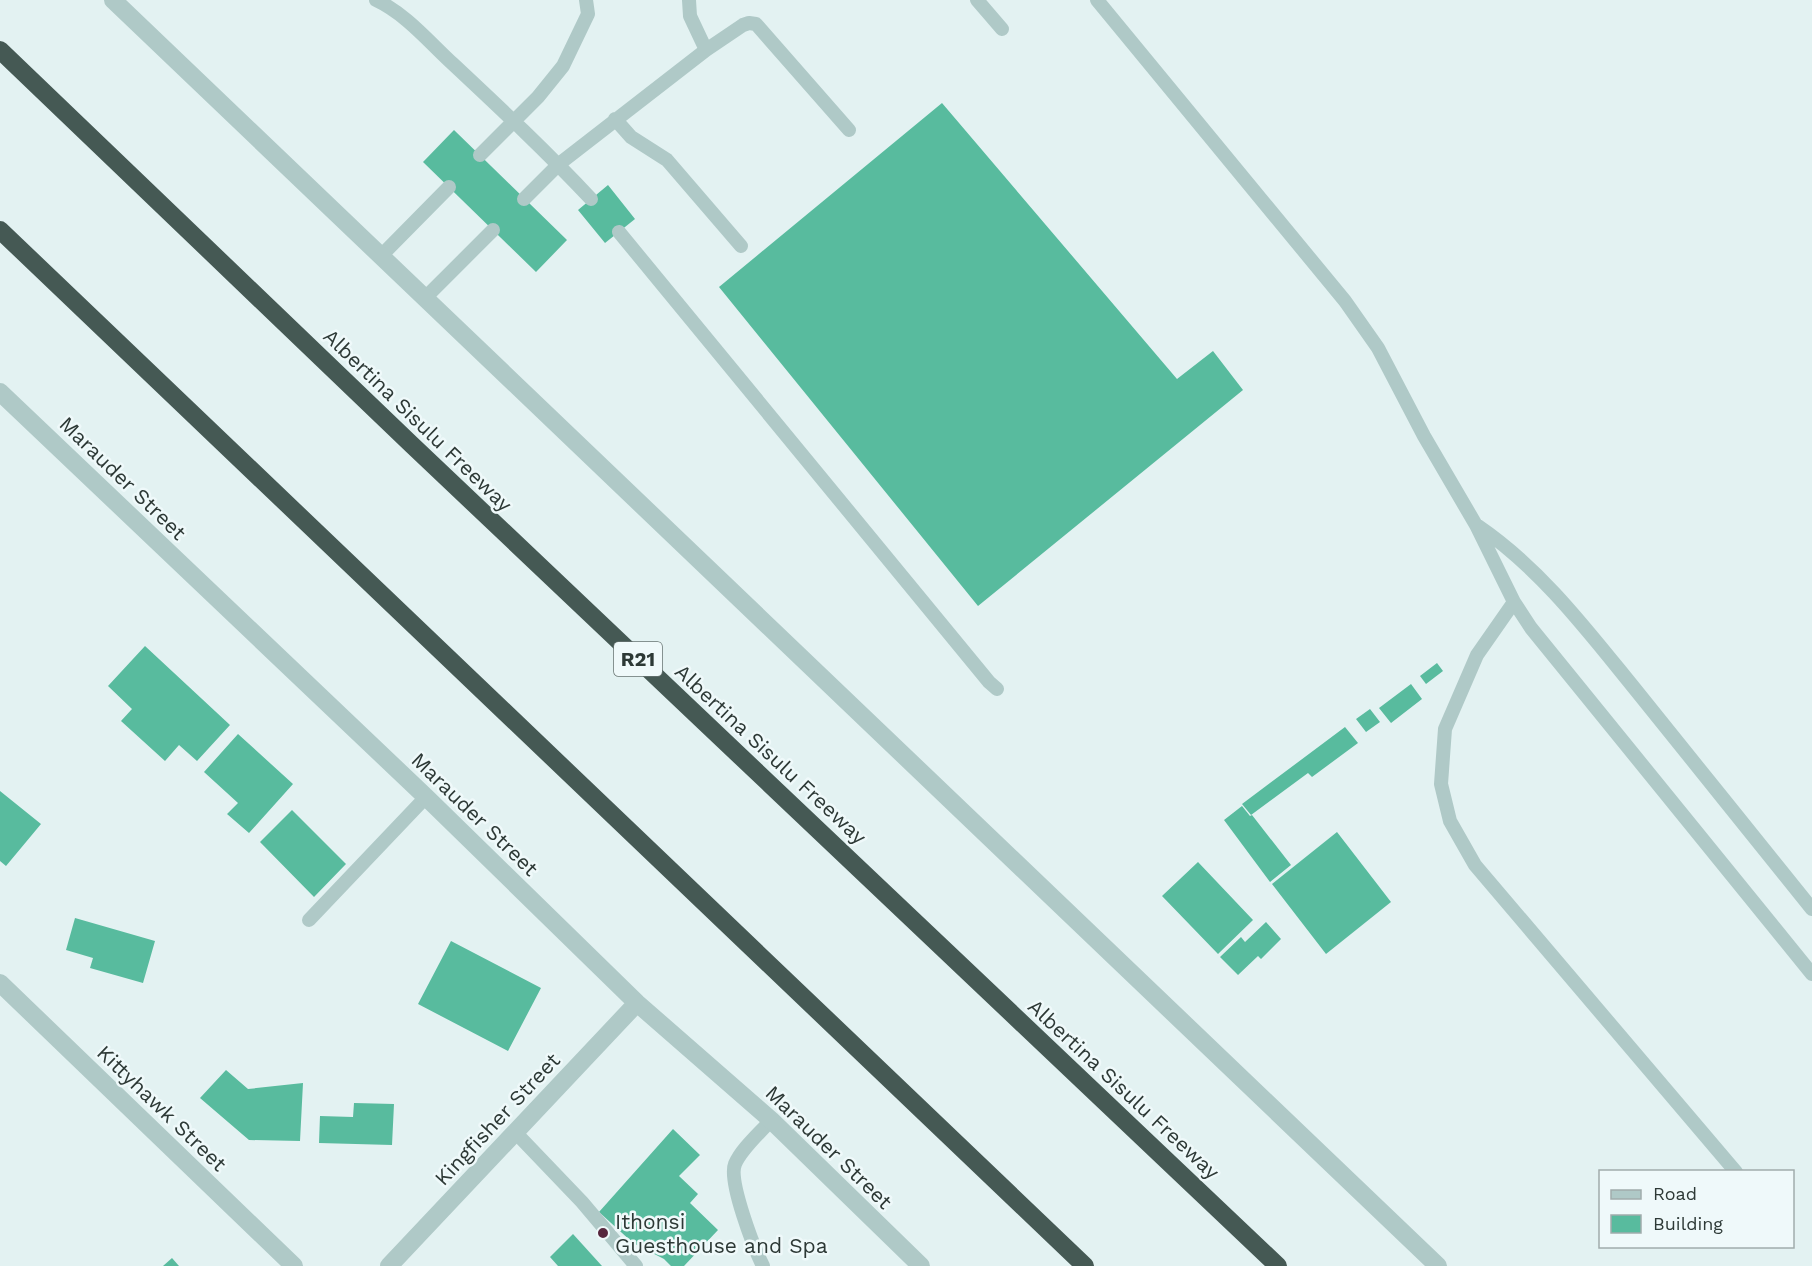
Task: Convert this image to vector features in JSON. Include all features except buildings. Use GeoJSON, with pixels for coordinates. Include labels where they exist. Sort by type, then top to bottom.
{"type":"FeatureCollection","features":[{"type":"Feature","properties":{"kind":"highway","name":"Albertina Sisulu Freeway"},"geometry":{"type":"LineString","coordinates":[[0,50],[403,437],[1278,1266]]}},
{"type":"Feature","properties":{"kind":"highway"},"geometry":{"type":"LineString","coordinates":[[0,230],[1085,1266]]}},
{"type":"Feature","properties":{"kind":"street"},"geometry":{"type":"LineString","coordinates":[[113,0],[1438,1266]]}},
{"type":"Feature","properties":{"kind":"street","name":"Marauder Street"},"geometry":{"type":"LineString","coordinates":[[0,392],[426,797],[637,1003],[771,1120],[921,1266]]}},
{"type":"Feature","properties":{"kind":"street","name":"Kittyhawk Street"},"geometry":{"type":"LineString","coordinates":[[0,983],[294,1266]]}},
{"type":"Feature","properties":{"kind":"street","name":"Kingfisher Street"},"geometry":{"type":"LineString","coordinates":[[389,1266],[637,1003]]}},
{"type":"Feature","properties":{"kind":"lane"},"geometry":{"type":"LineString","coordinates":[[480,155],[538,97],[563,66],[588,14],[586,0]]}},
{"type":"Feature","properties":{"kind":"lane"},"geometry":{"type":"LineString","coordinates":[[689,0],[690,16],[706,50]]}},
{"type":"Feature","properties":{"kind":"lane"},"geometry":{"type":"LineString","coordinates":[[976,0],[1002,29]]}},
{"type":"Feature","properties":{"kind":"lane"},"geometry":{"type":"LineString","coordinates":[[1097,0],[1344,300],[1378,348],[1424,436],[1476,525],[1514,602],[1531,628],[1812,974]]}},
{"type":"Feature","properties":{"kind":"lane"},"geometry":{"type":"LineString","coordinates":[[384,2],[514,121],[591,199]]}},
{"type":"Feature","properties":{"kind":"lane"},"geometry":{"type":"LineString","coordinates":[[524,199],[558,164],[615,119],[706,50],[749,23],[756,24],[849,130]]}},
{"type":"Feature","properties":{"kind":"lane"},"geometry":{"type":"LineString","coordinates":[[615,119],[631,137],[667,160],[741,246]]}},
{"type":"Feature","properties":{"kind":"lane"},"geometry":{"type":"LineString","coordinates":[[381,256],[449,187]]}},
{"type":"Feature","properties":{"kind":"lane"},"geometry":{"type":"LineString","coordinates":[[425,298],[493,230]]}},
{"type":"Feature","properties":{"kind":"lane"},"geometry":{"type":"LineString","coordinates":[[619,232],[997,689]]}},
{"type":"Feature","properties":{"kind":"lane"},"geometry":{"type":"LineString","coordinates":[[1476,525],[1511,550],[1535,571],[1580,622],[1812,909]]}},
{"type":"Feature","properties":{"kind":"lane"},"geometry":{"type":"LineString","coordinates":[[1514,602],[1477,655],[1445,729],[1441,784],[1450,821],[1475,865],[1734,1170]]}},
{"type":"Feature","properties":{"kind":"lane"},"geometry":{"type":"LineString","coordinates":[[309,920],[426,797]]}},
{"type":"Feature","properties":{"kind":"lane"},"geometry":{"type":"LineString","coordinates":[[763,1266],[750,1235],[734,1172],[741,1155],[771,1120]]}},
{"type":"Feature","properties":{"kind":"lane"},"geometry":{"type":"LineString","coordinates":[[515,1132],[582,1202],[636,1266]]}},
{"type":"Feature","properties":{"kind":"place","name":"Ithonsi Guesthouse and Spa"},"geometry":{"type":"Point","coordinates":[603,1233]}}]}
